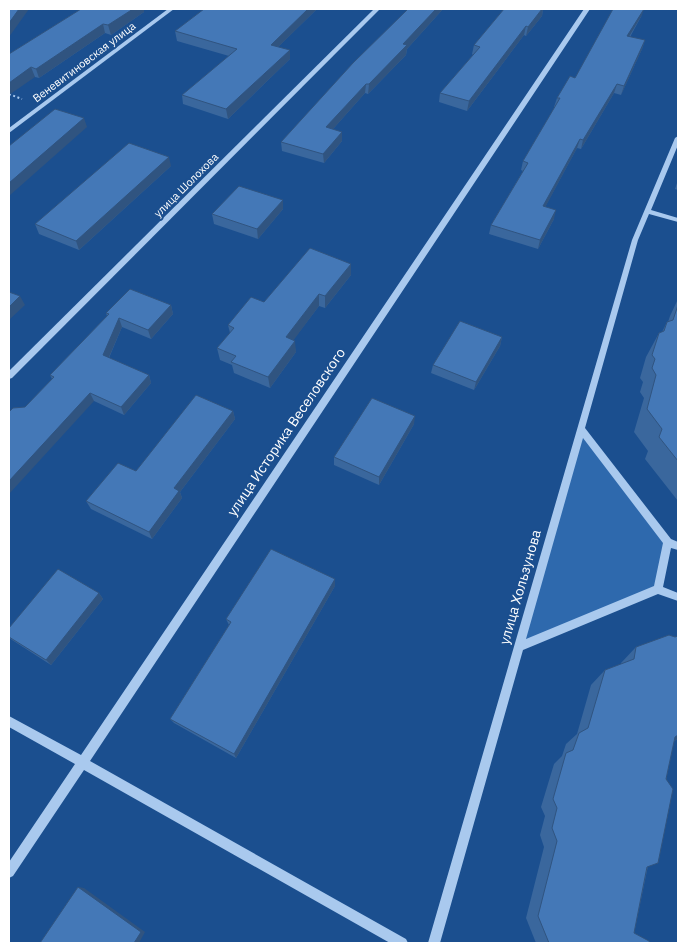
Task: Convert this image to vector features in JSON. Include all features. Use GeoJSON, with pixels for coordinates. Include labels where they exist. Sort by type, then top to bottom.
{"type":"FeatureCollection","features":[{"type":"Feature","properties":{"kind":"street","name":"Веневитиновская улица"},"geometry":{"type":"LineString","coordinates":[[9,131],[171,9]]}},
{"type":"Feature","properties":{"kind":"street","name":"улица Шолохова"},"geometry":{"type":"LineString","coordinates":[[9,376],[377,9]]}},
{"type":"Feature","properties":{"kind":"street","name":"улица Историка Веселовского"},"geometry":{"type":"LineString","coordinates":[[9,872],[587,9]]}},
{"type":"Feature","properties":{"kind":"street","name":"улица Хользунова"},"geometry":{"type":"LineString","coordinates":[[434,943],[636,240],[678,138]]}},
{"type":"Feature","properties":{"kind":"street"},"geometry":{"type":"LineString","coordinates":[[648,211],[678,220]]}},
{"type":"Feature","properties":{"kind":"street"},"geometry":{"type":"LineString","coordinates":[[581,430],[668,542],[678,546]]}},
{"type":"Feature","properties":{"kind":"street"},"geometry":{"type":"LineString","coordinates":[[658,589],[668,542]]}},
{"type":"Feature","properties":{"kind":"street"},"geometry":{"type":"LineString","coordinates":[[518,647],[658,589],[678,597]]}},
{"type":"Feature","properties":{"kind":"street"},"geometry":{"type":"LineString","coordinates":[[9,721],[402,943]]}},
{"type":"Feature","properties":{"kind":"shaded area"},"geometry":{"type":"Polygon","coordinates":[[[581,429],[668,542],[658,589],[518,647],[581,429]]]}},
{"type":"Feature","properties":{"kind":"building"},"geometry":{"type":"Polygon","coordinates":[[[9,9],[19,9],[9,23],[9,9]]]}},
{"type":"Feature","properties":{"kind":"building"},"geometry":{"type":"Polygon","coordinates":[[[81,9],[133,9],[108,25],[103,24],[36,69],[31,67],[9,83],[9,54],[81,9]]]}},
{"type":"Feature","properties":{"kind":"building"},"geometry":{"type":"Polygon","coordinates":[[[204,9],[308,9],[271,45],[290,50],[226,109],[182,95],[237,49],[175,31],[204,9]]]}},
{"type":"Feature","properties":{"kind":"building"},"geometry":{"type":"Polygon","coordinates":[[[408,9],[436,9],[403,44],[407,45],[369,84],[366,84],[326,127],[342,132],[323,154],[281,142],[353,63],[408,9]]]}},
{"type":"Feature","properties":{"kind":"building"},"geometry":{"type":"Polygon","coordinates":[[[504,9],[542,9],[528,27],[526,26],[469,101],[440,93],[480,47],[474,45],[504,9]]]}},
{"type":"Feature","properties":{"kind":"building"},"geometry":{"type":"Polygon","coordinates":[[[613,9],[644,9],[627,36],[645,40],[624,86],[617,84],[583,140],[580,139],[543,206],[556,210],[540,240],[491,225],[528,163],[523,161],[560,98],[557,98],[570,76],[575,78],[613,9]]]}},
{"type":"Feature","properties":{"kind":"building"},"geometry":{"type":"Polygon","coordinates":[[[55,109],[84,118],[9,183],[9,146],[55,109]]]}},
{"type":"Feature","properties":{"kind":"building"},"geometry":{"type":"Polygon","coordinates":[[[129,143],[169,157],[76,241],[35,224],[129,143]]]}},
{"type":"Feature","properties":{"kind":"building"},"geometry":{"type":"Polygon","coordinates":[[[239,186],[283,200],[257,229],[212,214],[239,186]]]}},
{"type":"Feature","properties":{"kind":"building"},"geometry":{"type":"Polygon","coordinates":[[[310,248],[351,264],[325,296],[319,294],[286,337],[295,341],[268,377],[231,362],[236,356],[217,348],[234,328],[228,325],[251,297],[264,302],[310,248]]]}},
{"type":"Feature","properties":{"kind":"building"},"geometry":{"type":"Polygon","coordinates":[[[130,289],[171,305],[148,330],[119,318],[103,355],[149,375],[121,407],[90,393],[9,481],[9,412],[13,408],[25,407],[54,377],[50,375],[109,314],[106,313],[130,289]]]}},
{"type":"Feature","properties":{"kind":"building"},"geometry":{"type":"Polygon","coordinates":[[[9,292],[20,296],[9,307],[9,292]]]}},
{"type":"Feature","properties":{"kind":"building"},"geometry":{"type":"Polygon","coordinates":[[[678,305],[678,461],[659,437],[662,429],[647,409],[656,375],[652,368],[655,359],[652,355],[659,333],[664,331],[667,322],[673,320],[678,305]]]}},
{"type":"Feature","properties":{"kind":"building"},"geometry":{"type":"Polygon","coordinates":[[[460,321],[502,337],[476,382],[433,365],[460,321]]]}},
{"type":"Feature","properties":{"kind":"building"},"geometry":{"type":"Polygon","coordinates":[[[196,395],[233,411],[174,488],[179,491],[149,532],[86,501],[118,463],[136,471],[196,395]]]}},
{"type":"Feature","properties":{"kind":"building"},"geometry":{"type":"Polygon","coordinates":[[[372,398],[415,416],[379,477],[334,457],[372,398]]]}},
{"type":"Feature","properties":{"kind":"building"},"geometry":{"type":"Polygon","coordinates":[[[271,549],[335,579],[234,754],[170,719],[231,622],[226,619],[271,549]]]}},
{"type":"Feature","properties":{"kind":"building"},"geometry":{"type":"Polygon","coordinates":[[[58,569],[99,593],[46,660],[9,637],[9,628],[58,569]]]}},
{"type":"Feature","properties":{"kind":"building"},"geometry":{"type":"Polygon","coordinates":[[[669,635],[678,636],[678,735],[675,737],[666,779],[673,789],[658,863],[647,867],[634,933],[650,943],[549,943],[538,916],[557,841],[552,828],[557,808],[553,799],[566,753],[573,750],[579,733],[588,728],[605,670],[634,659],[636,647],[669,635]]]}},
{"type":"Feature","properties":{"kind":"building"},"geometry":{"type":"Polygon","coordinates":[[[78,887],[141,932],[134,943],[40,943],[78,887]]]}}]}
